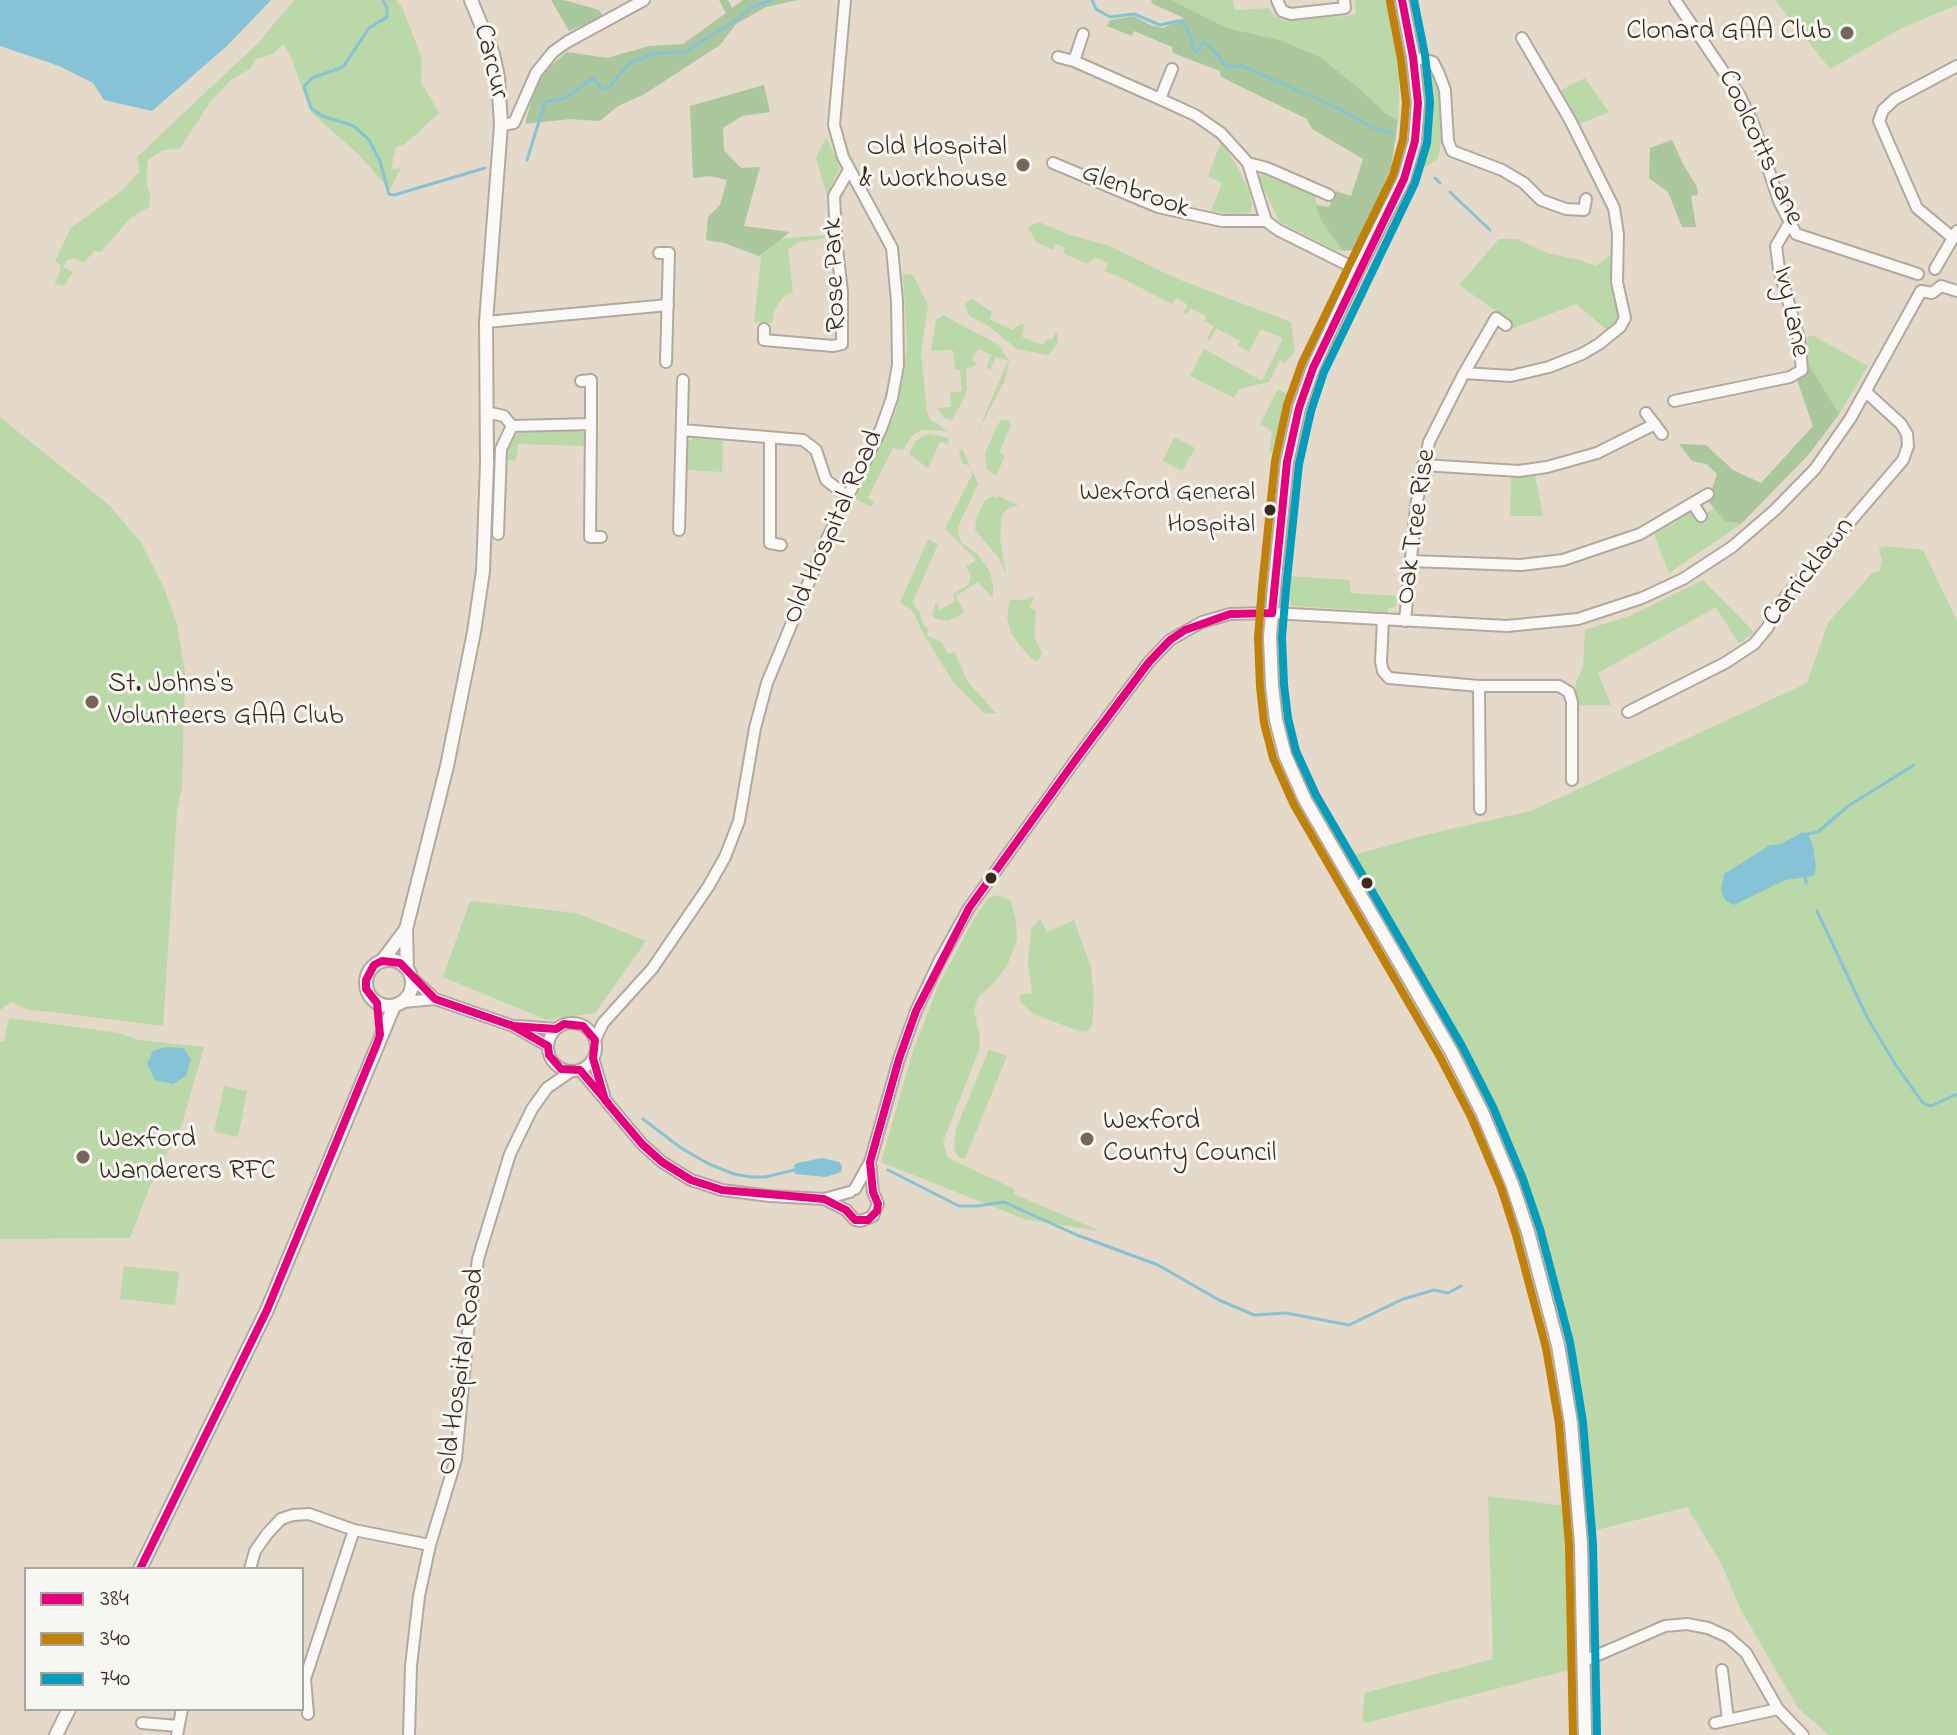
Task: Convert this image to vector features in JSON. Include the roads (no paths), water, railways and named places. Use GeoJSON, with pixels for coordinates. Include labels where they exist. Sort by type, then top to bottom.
{"type":"FeatureCollection","features":[{"type":"Feature","properties":{"kind":"main road","name":"Carcur"},"geometry":{"type":"LineString","coordinates":[[406,929],[447,766],[483,571],[486,322],[501,125],[493,54],[471,0]]}},
{"type":"Feature","properties":{"kind":"main road"},"geometry":{"type":"LineString","coordinates":[[1402,0],[1418,103],[1415,141],[1389,214],[1358,270],[1313,368],[1299,408],[1287,462],[1272,613],[1272,686],[1285,755],[1305,800],[1458,1064],[1482,1112],[1528,1232],[1558,1345],[1571,1423],[1581,1544],[1585,1735]]}},
{"type":"Feature","properties":{"kind":"main road"},"geometry":{"type":"LineString","coordinates":[[382,961],[406,929]]}},
{"type":"Feature","properties":{"kind":"main road"},"geometry":{"type":"LineString","coordinates":[[141,1567],[267,1310],[380,1035],[412,986],[406,929]]}},
{"type":"Feature","properties":{"kind":"main road"},"geometry":{"type":"LineString","coordinates":[[380,1035],[377,1003],[366,989],[366,980],[374,965],[382,961],[392,960],[409,973]]}},
{"type":"Feature","properties":{"kind":"main road"},"geometry":{"type":"LineString","coordinates":[[377,1003],[398,1004]]}},
{"type":"Feature","properties":{"kind":"main road"},"geometry":{"type":"LineString","coordinates":[[56,1735],[68,1711]]}},
{"type":"Feature","properties":{"kind":"street"},"geometry":{"type":"LineString","coordinates":[[501,125],[514,123],[536,73],[553,52],[644,0]]}},
{"type":"Feature","properties":{"kind":"street","name":"Old Hospital Road"},"geometry":{"type":"LineString","coordinates":[[595,1040],[603,1023],[652,969],[725,857],[739,821],[755,728],[767,683],[892,398],[898,365],[892,248],[849,170],[834,125],[845,0]]}},
{"type":"Feature","properties":{"kind":"street"},"geometry":{"type":"LineString","coordinates":[[1277,0],[1282,11],[1291,14],[1345,8],[1344,0]]}},
{"type":"Feature","properties":{"kind":"street","name":"Coolcotts Lane"},"geometry":{"type":"LineString","coordinates":[[1675,0],[1740,96],[1754,126],[1779,201],[1796,234],[1918,274]]}},
{"type":"Feature","properties":{"kind":"street"},"geometry":{"type":"LineString","coordinates":[[1074,61],[1083,34]]}},
{"type":"Feature","properties":{"kind":"street"},"geometry":{"type":"LineString","coordinates":[[1464,373],[1511,376],[1549,367],[1599,344],[1620,327],[1625,318],[1617,282],[1618,234],[1614,208],[1570,120],[1522,38]]}},
{"type":"Feature","properties":{"kind":"street"},"geometry":{"type":"LineString","coordinates":[[1058,57],[1160,99],[1209,124],[1248,163],[1266,221],[1358,270]]}},
{"type":"Feature","properties":{"kind":"street"},"geometry":{"type":"LineString","coordinates":[[1413,57],[1433,62],[1439,74],[1445,90],[1448,141],[1452,151],[1502,170],[1524,183],[1541,200],[1566,209],[1584,210],[1586,199]]}},
{"type":"Feature","properties":{"kind":"street"},"geometry":{"type":"LineString","coordinates":[[1160,99],[1172,69]]}},
{"type":"Feature","properties":{"kind":"street"},"geometry":{"type":"LineString","coordinates":[[1935,269],[1955,234],[1917,208],[1879,121],[1883,110],[1895,99],[1956,69]]}},
{"type":"Feature","properties":{"kind":"street","name":"Glenbrook"},"geometry":{"type":"LineString","coordinates":[[1053,163],[1158,207],[1222,221],[1266,221]]}},
{"type":"Feature","properties":{"kind":"street"},"geometry":{"type":"LineString","coordinates":[[1248,163],[1329,195]]}},
{"type":"Feature","properties":{"kind":"street","name":"Rose Park"},"geometry":{"type":"LineString","coordinates":[[764,329],[764,340],[833,346],[842,344],[842,292],[834,196],[849,170]]}},
{"type":"Feature","properties":{"kind":"street","name":"Ivy Lane"},"geometry":{"type":"LineString","coordinates":[[1674,401],[1790,377],[1802,370],[1799,339],[1779,269],[1776,246],[1790,222]]}},
{"type":"Feature","properties":{"kind":"street"},"geometry":{"type":"LineString","coordinates":[[659,253],[669,253],[666,362]]}},
{"type":"Feature","properties":{"kind":"street"},"geometry":{"type":"LineString","coordinates":[[1927,268],[1935,269],[1941,275],[1941,286],[1932,293],[1921,291],[1916,283],[1918,274],[1927,268]]}},
{"type":"Feature","properties":{"kind":"street"},"geometry":{"type":"LineString","coordinates":[[1941,286],[1957,291]]}},
{"type":"Feature","properties":{"kind":"street"},"geometry":{"type":"LineString","coordinates":[[846,1210],[845,1204],[852,1190],[870,1162],[908,1031],[940,960],[969,908],[1149,662],[1170,640],[1185,630],[1230,614],[1272,613],[1507,626],[1555,623],[1600,614],[1683,579],[1732,547],[1775,510],[1815,469],[1866,392],[1921,291]]}},
{"type":"Feature","properties":{"kind":"street"},"geometry":{"type":"LineString","coordinates":[[486,322],[668,305]]}},
{"type":"Feature","properties":{"kind":"street","name":"Oak Tree Rise"},"geometry":{"type":"LineString","coordinates":[[1405,621],[1410,561],[1429,442],[1496,318],[1506,325]]}},
{"type":"Feature","properties":{"kind":"street"},"geometry":{"type":"LineString","coordinates":[[581,381],[591,380],[590,537],[601,537]]}},
{"type":"Feature","properties":{"kind":"street"},"geometry":{"type":"LineString","coordinates":[[679,530],[683,380]]}},
{"type":"Feature","properties":{"kind":"street","name":"Carricklawn"},"geometry":{"type":"LineString","coordinates":[[1628,712],[1725,663],[1754,644],[1768,627],[1777,607],[1903,460],[1908,446],[1901,424],[1866,392]]}},
{"type":"Feature","properties":{"kind":"street"},"geometry":{"type":"LineString","coordinates":[[486,412],[504,416],[512,426]]}},
{"type":"Feature","properties":{"kind":"street"},"geometry":{"type":"LineString","coordinates":[[1646,413],[1662,434]]}},
{"type":"Feature","properties":{"kind":"street"},"geometry":{"type":"LineString","coordinates":[[512,426],[591,424]]}},
{"type":"Feature","properties":{"kind":"street"},"geometry":{"type":"LineString","coordinates":[[1423,465],[1519,471],[1547,467],[1599,453],[1655,424]]}},
{"type":"Feature","properties":{"kind":"street"},"geometry":{"type":"LineString","coordinates":[[498,534],[501,449],[512,426]]}},
{"type":"Feature","properties":{"kind":"street"},"geometry":{"type":"LineString","coordinates":[[682,430],[803,440],[816,450],[826,480],[847,496]]}},
{"type":"Feature","properties":{"kind":"street"},"geometry":{"type":"LineString","coordinates":[[770,438],[770,543],[781,545]]}},
{"type":"Feature","properties":{"kind":"street"},"geometry":{"type":"LineString","coordinates":[[1410,561],[1521,565],[1563,560],[1640,534],[1708,494]]}},
{"type":"Feature","properties":{"kind":"street"},"geometry":{"type":"LineString","coordinates":[[1693,504],[1701,516]]}},
{"type":"Feature","properties":{"kind":"street"},"geometry":{"type":"LineString","coordinates":[[1383,619],[1381,662],[1389,678],[1479,686],[1559,686],[1569,692],[1572,702],[1572,780]]}},
{"type":"Feature","properties":{"kind":"street"},"geometry":{"type":"LineString","coordinates":[[1479,686],[1480,809]]}},
{"type":"Feature","properties":{"kind":"street"},"geometry":{"type":"LineString","coordinates":[[409,973],[435,999],[513,1026],[548,1046],[554,1063],[575,1071],[605,1100],[642,1144],[662,1162],[691,1180],[722,1190],[770,1196],[824,1199],[862,1187],[873,1192]]}},
{"type":"Feature","properties":{"kind":"street"},"geometry":{"type":"LineString","coordinates":[[398,1004],[435,999]]}},
{"type":"Feature","properties":{"kind":"street"},"geometry":{"type":"LineString","coordinates":[[513,1026],[556,1029],[573,1023],[583,1026],[603,1023]]}},
{"type":"Feature","properties":{"kind":"street"},"geometry":{"type":"LineString","coordinates":[[583,1026],[595,1040],[593,1058],[605,1100]]}},
{"type":"Feature","properties":{"kind":"street"},"geometry":{"type":"LineString","coordinates":[[548,1046],[556,1029]]}},
{"type":"Feature","properties":{"kind":"street"},"geometry":{"type":"LineString","coordinates":[[575,1071],[593,1058]]}},
{"type":"Feature","properties":{"kind":"street","name":"Old Hospital Road"},"geometry":{"type":"LineString","coordinates":[[409,1735],[411,1666],[419,1596],[430,1545],[456,1459],[478,1259],[510,1154],[532,1109],[547,1088],[554,1063]]}},
{"type":"Feature","properties":{"kind":"street","name":"Old Hospital Road"},"geometry":{"type":"LineString","coordinates":[[547,1088],[575,1071]]}},
{"type":"Feature","properties":{"kind":"street"},"geometry":{"type":"LineString","coordinates":[[824,1199],[846,1210],[855,1220],[868,1220],[877,1211],[878,1204],[873,1192],[870,1162]]}},
{"type":"Feature","properties":{"kind":"street"},"geometry":{"type":"LineString","coordinates":[[251,1567],[255,1551],[267,1534],[281,1519],[293,1515],[309,1514],[354,1530],[430,1545]]}},
{"type":"Feature","properties":{"kind":"street"},"geometry":{"type":"LineString","coordinates":[[308,1714],[305,1679],[354,1530]]}},
{"type":"Feature","properties":{"kind":"street"},"geometry":{"type":"LineString","coordinates":[[1584,1661],[1665,1626],[1687,1624],[1708,1628],[1728,1637],[1746,1653],[1778,1709],[1803,1735]]}},
{"type":"Feature","properties":{"kind":"street"},"geometry":{"type":"LineString","coordinates":[[1722,1670],[1728,1720]]}},
{"type":"Feature","properties":{"kind":"street"},"geometry":{"type":"LineString","coordinates":[[1715,1723],[1778,1709]]}},
{"type":"Feature","properties":{"kind":"street"},"geometry":{"type":"LineString","coordinates":[[142,1723],[178,1731],[182,1711]]}},
{"type":"Feature","properties":{"kind":"water"},"geometry":{"type":"Polygon","coordinates":[[[0,0],[271,0],[227,46],[152,111],[104,100],[93,83],[59,66],[0,46],[0,0]]]}},
{"type":"Feature","properties":{"kind":"water"},"geometry":{"type":"Polygon","coordinates":[[[1803,832],[1808,834],[1813,846],[1814,876],[1785,880],[1734,905],[1725,900],[1721,891],[1724,874],[1770,845],[1781,844],[1803,832]]]}},
{"type":"Feature","properties":{"kind":"water"},"geometry":{"type":"Polygon","coordinates":[[[166,1047],[184,1048],[191,1060],[186,1076],[173,1084],[155,1080],[147,1064],[153,1051],[166,1047]]]}},
{"type":"Feature","properties":{"kind":"water"},"geometry":{"type":"Polygon","coordinates":[[[822,1158],[839,1162],[841,1172],[826,1177],[795,1174],[794,1165],[797,1163],[822,1158]]]}},
{"type":"Feature","properties":{"kind":"waterway"},"geometry":{"type":"LineString","coordinates":[[383,0],[387,17],[369,28],[343,67],[312,78],[304,87],[311,108],[322,116],[354,126],[369,140],[380,161],[389,194],[485,168]]}},
{"type":"Feature","properties":{"kind":"waterway"},"geometry":{"type":"LineString","coordinates":[[527,160],[545,102],[565,98],[593,78],[603,90],[631,62],[657,53],[685,52],[750,8],[771,0]]}},
{"type":"Feature","properties":{"kind":"waterway"},"geometry":{"type":"LineString","coordinates":[[1092,0],[1096,9],[1110,17],[1134,14],[1160,25],[1178,21],[1184,23],[1193,49],[1197,52],[1203,42],[1226,66],[1242,66],[1338,108],[1371,127],[1393,133]]}},
{"type":"Feature","properties":{"kind":"waterway"},"geometry":{"type":"LineString","coordinates":[[1435,178],[1440,183]]}},
{"type":"Feature","properties":{"kind":"waterway"},"geometry":{"type":"LineString","coordinates":[[1450,192],[1490,230]]}},
{"type":"Feature","properties":{"kind":"waterway"},"geometry":{"type":"LineString","coordinates":[[1808,834],[1818,832],[1848,806],[1914,765]]}},
{"type":"Feature","properties":{"kind":"waterway"},"geometry":{"type":"LineString","coordinates":[[1805,877],[1806,883]]}},
{"type":"Feature","properties":{"kind":"waterway"},"geometry":{"type":"LineString","coordinates":[[1817,911],[1867,1017],[1923,1103],[1931,1106],[1957,1094]]}},
{"type":"Feature","properties":{"kind":"waterway"},"geometry":{"type":"LineString","coordinates":[[643,1119],[681,1148],[734,1174],[765,1177],[794,1170]]}},
{"type":"Feature","properties":{"kind":"waterway"},"geometry":{"type":"LineString","coordinates":[[888,1170],[959,1206],[1004,1202],[1077,1235],[1158,1265],[1219,1300],[1254,1315],[1286,1313],[1349,1325],[1403,1299],[1434,1290],[1448,1293],[1461,1286]]}},
{"type":"Feature","properties":{"kind":"place","name":"Clonard GAA Club"},"geometry":{"type":"Point","coordinates":[1847,33]}},
{"type":"Feature","properties":{"kind":"place","name":"Old Hospital & Workhouse"},"geometry":{"type":"Point","coordinates":[1023,165]}},
{"type":"Feature","properties":{"kind":"place","name":"Wexford General Hospital"},"geometry":{"type":"Point","coordinates":[1270,510]}},
{"type":"Feature","properties":{"kind":"place","name":"St. Johns's Volunteers GAA Club"},"geometry":{"type":"Point","coordinates":[92,702]}},
{"type":"Feature","properties":{"kind":"place","name":"Wexford County Council"},"geometry":{"type":"Point","coordinates":[1087,1139]}},
{"type":"Feature","properties":{"kind":"place","name":"Wexford Wanderers RFC"},"geometry":{"type":"Point","coordinates":[83,1157]}}]}
